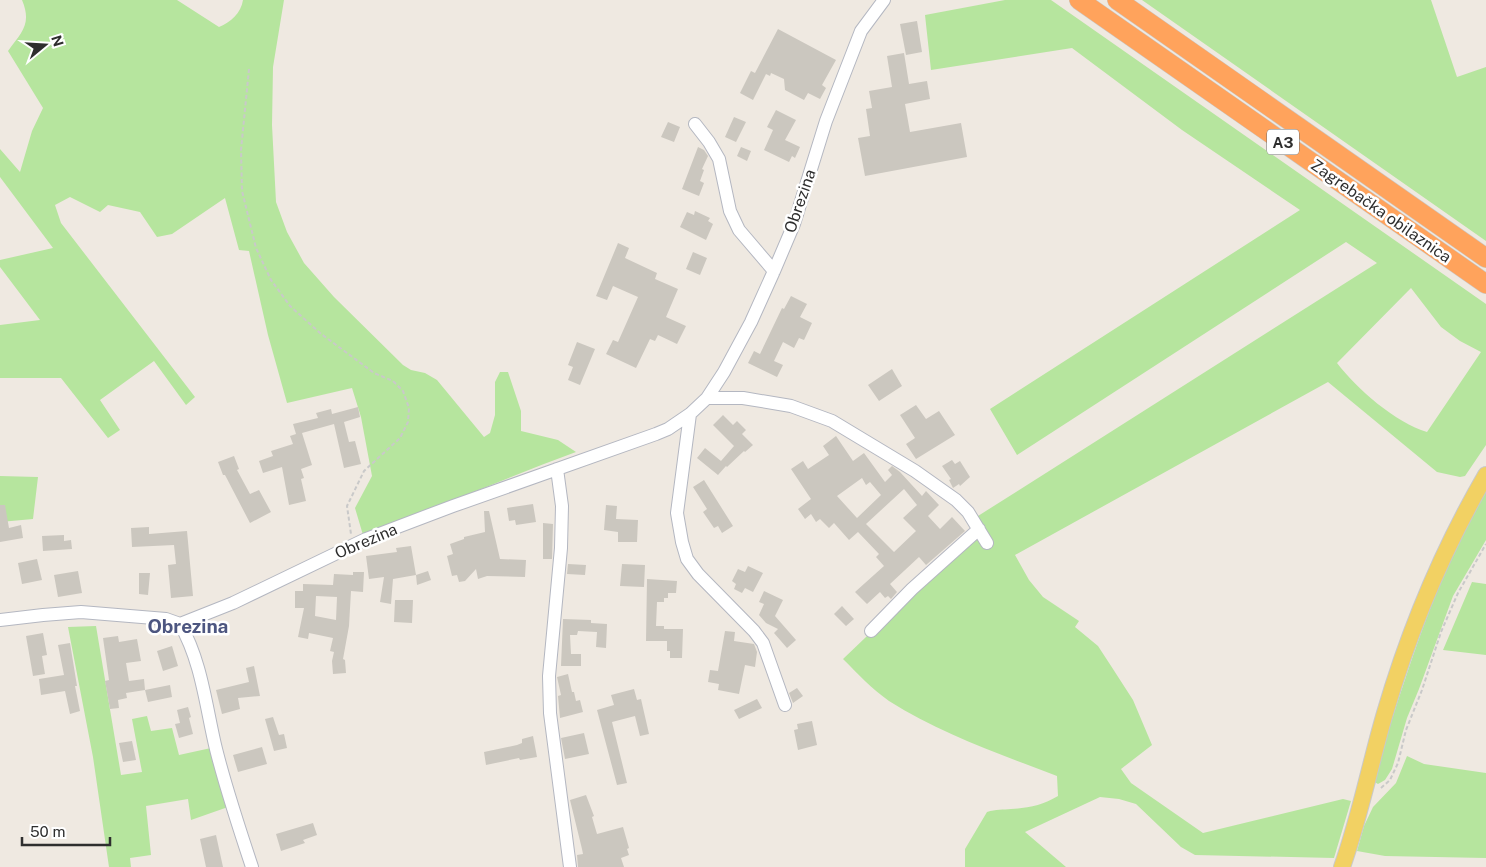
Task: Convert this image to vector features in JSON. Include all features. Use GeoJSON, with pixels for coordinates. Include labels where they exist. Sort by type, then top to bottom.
{"type":"FeatureCollection","features":[{"type":"Feature","properties":{"kind":"highway","name":"Zagrebačka obilaznica"},"geometry":{"type":"LineString","coordinates":[[1079,0],[1486,284]]}},
{"type":"Feature","properties":{"kind":"highway","name":"Zagrebačka obilaznica"},"geometry":{"type":"LineString","coordinates":[[1117,0],[1486,258]]}},
{"type":"Feature","properties":{"kind":"main road"},"geometry":{"type":"LineString","coordinates":[[1342,867],[1385,712],[1415,628],[1455,531],[1486,475]]}},
{"type":"Feature","properties":{"kind":"street","name":"Obrezina"},"geometry":{"type":"LineString","coordinates":[[180,624],[233,603],[352,547],[453,506],[656,434],[668,429],[690,414],[707,398],[724,372],[774,271],[794,224],[826,121],[861,31],[884,0]]}},
{"type":"Feature","properties":{"kind":"street"},"geometry":{"type":"LineString","coordinates":[[695,124],[719,159],[730,211],[739,230],[774,271]]}},
{"type":"Feature","properties":{"kind":"street"},"geometry":{"type":"LineString","coordinates":[[707,398],[743,398],[791,406],[832,421],[948,494],[968,512],[987,543]]}},
{"type":"Feature","properties":{"kind":"street"},"geometry":{"type":"LineString","coordinates":[[690,414],[677,513],[687,559],[698,574],[754,631],[763,644],[785,705]]}},
{"type":"Feature","properties":{"kind":"street"},"geometry":{"type":"LineString","coordinates":[[557,469],[562,506],[549,676],[550,704],[570,867]]}},
{"type":"Feature","properties":{"kind":"street"},"geometry":{"type":"LineString","coordinates":[[871,631],[925,576],[979,529]]}},
{"type":"Feature","properties":{"kind":"street"},"geometry":{"type":"LineString","coordinates":[[0,620],[43,614],[81,612],[166,619],[180,624],[188,639],[198,670],[216,751],[252,867]]}},
{"type":"Feature","properties":{"kind":"path"},"geometry":{"type":"LineString","coordinates":[[249,69],[242,150],[242,191],[256,248],[271,280],[290,306],[320,333],[374,373],[393,381],[403,391],[409,408],[408,422],[400,438],[364,471],[348,506],[352,547]]}},
{"type":"Feature","properties":{"kind":"path"},"geometry":{"type":"LineString","coordinates":[[1362,799],[1378,790],[1390,780],[1398,763],[1406,730],[1422,690],[1441,632],[1458,593],[1486,544]]}},
{"type":"Feature","properties":{"kind":"green space"},"geometry":{"type":"Polygon","coordinates":[[[22,0],[177,0],[219,27],[235,16],[243,0],[284,0],[273,67],[272,125],[276,202],[287,232],[304,263],[334,297],[403,365],[411,370],[425,373],[437,380],[484,437],[490,433],[495,415],[495,382],[500,372],[508,372],[521,411],[521,431],[558,440],[576,452],[363,535],[355,508],[372,476],[361,417],[352,388],[287,403],[268,335],[249,251],[239,250],[225,198],[172,234],[157,237],[140,212],[108,205],[100,212],[70,197],[55,205],[61,223],[195,397],[186,405],[154,361],[100,400],[120,430],[108,438],[61,378],[0,378],[0,325],[40,320],[0,267],[0,260],[53,248],[0,177],[0,149],[20,172],[32,131],[43,108],[8,51],[21,33],[26,22],[25,8],[22,0]]]}},
{"type":"Feature","properties":{"kind":"green space"},"geometry":{"type":"Polygon","coordinates":[[[1005,0],[1051,0],[1486,304],[1486,445],[1465,476],[1460,477],[1437,472],[1328,382],[1015,555],[1029,580],[1043,597],[1079,621],[1075,627],[1098,646],[1133,700],[1152,745],[1121,769],[1131,783],[1203,833],[1343,799],[1351,801],[1334,858],[1195,855],[1181,847],[1136,804],[1119,799],[1100,797],[1025,832],[1066,867],[965,867],[965,849],[987,812],[1030,807],[1058,796],[1057,776],[971,743],[929,724],[889,701],[843,659],[934,572],[959,551],[978,516],[1377,263],[1346,242],[1017,455],[990,409],[1300,210],[1182,130],[1072,48],[931,70],[925,15],[1005,0]],[[1411,288],[1337,363],[1378,404],[1415,428],[1427,432],[1481,352],[1460,341],[1441,327],[1411,288]]]}},
{"type":"Feature","properties":{"kind":"green space"},"geometry":{"type":"Polygon","coordinates":[[[1142,0],[1431,0],[1457,77],[1486,67],[1486,241],[1142,0]]]}},
{"type":"Feature","properties":{"kind":"green space"},"geometry":{"type":"Polygon","coordinates":[[[0,476],[38,477],[33,519],[0,522],[0,476]]]}},
{"type":"Feature","properties":{"kind":"green space"},"geometry":{"type":"Polygon","coordinates":[[[1486,492],[1486,540],[1453,596],[1407,718],[1392,769],[1385,780],[1378,784],[1373,781],[1377,765],[1424,625],[1452,557],[1486,492]]]}},
{"type":"Feature","properties":{"kind":"green space"},"geometry":{"type":"Polygon","coordinates":[[[1472,582],[1486,584],[1486,655],[1443,650],[1472,582]]]}},
{"type":"Feature","properties":{"kind":"green space"},"geometry":{"type":"Polygon","coordinates":[[[96,626],[121,775],[142,772],[132,719],[147,716],[151,731],[172,728],[179,755],[211,748],[228,807],[191,820],[188,799],[146,806],[151,855],[130,858],[131,867],[109,867],[93,757],[68,627],[96,626]]]}},
{"type":"Feature","properties":{"kind":"green space"},"geometry":{"type":"Polygon","coordinates":[[[1407,756],[1424,764],[1486,773],[1486,858],[1385,856],[1357,851],[1364,826],[1373,807],[1396,783],[1407,756]]]}},
{"type":"Feature","properties":{"kind":"building"},"geometry":{"type":"Polygon","coordinates":[[[917,21],[922,52],[906,55],[900,24],[917,21]]]}},
{"type":"Feature","properties":{"kind":"building"},"geometry":{"type":"Polygon","coordinates":[[[778,29],[836,60],[822,85],[826,88],[820,99],[808,93],[804,100],[785,90],[784,79],[771,73],[770,76],[766,74],[753,100],[740,93],[751,71],[755,73],[778,29]]]}},
{"type":"Feature","properties":{"kind":"building"},"geometry":{"type":"Polygon","coordinates":[[[904,53],[909,84],[927,81],[930,99],[905,104],[910,132],[961,123],[967,157],[865,176],[858,138],[870,136],[866,109],[872,108],[869,91],[892,87],[887,56],[904,53]]]}},
{"type":"Feature","properties":{"kind":"building"},"geometry":{"type":"Polygon","coordinates":[[[776,110],[796,120],[785,140],[800,147],[795,158],[792,156],[789,162],[764,150],[773,130],[767,127],[776,110]]]}},
{"type":"Feature","properties":{"kind":"building"},"geometry":{"type":"Polygon","coordinates":[[[734,117],[746,122],[736,142],[725,137],[734,117]]]}},
{"type":"Feature","properties":{"kind":"building"},"geometry":{"type":"Polygon","coordinates":[[[668,122],[680,127],[674,142],[661,137],[668,122]]]}},
{"type":"Feature","properties":{"kind":"building"},"geometry":{"type":"Polygon","coordinates":[[[698,147],[704,150],[708,156],[702,169],[704,170],[700,181],[704,183],[699,196],[682,189],[698,147]]]}},
{"type":"Feature","properties":{"kind":"building"},"geometry":{"type":"Polygon","coordinates":[[[741,147],[751,151],[747,161],[737,156],[741,147]]]}},
{"type":"Feature","properties":{"kind":"building"},"geometry":{"type":"Polygon","coordinates":[[[695,211],[710,218],[708,221],[713,224],[706,240],[680,227],[687,212],[694,215],[695,211]]]}},
{"type":"Feature","properties":{"kind":"building"},"geometry":{"type":"Polygon","coordinates":[[[618,243],[629,248],[625,258],[657,273],[655,279],[678,289],[666,317],[686,326],[677,344],[658,335],[655,341],[650,339],[636,368],[606,354],[613,340],[618,342],[638,297],[613,286],[607,300],[596,296],[618,243]]]}},
{"type":"Feature","properties":{"kind":"building"},"geometry":{"type":"Polygon","coordinates":[[[693,252],[707,258],[700,275],[686,269],[693,252]]]}},
{"type":"Feature","properties":{"kind":"building"},"geometry":{"type":"Polygon","coordinates":[[[791,296],[807,304],[800,317],[812,323],[804,340],[799,338],[794,348],[783,342],[774,361],[783,365],[777,377],[748,363],[754,351],[760,354],[782,308],[784,309],[791,296]]]}},
{"type":"Feature","properties":{"kind":"building"},"geometry":{"type":"Polygon","coordinates":[[[577,342],[595,349],[580,385],[568,380],[573,367],[568,365],[577,342]]]}},
{"type":"Feature","properties":{"kind":"building"},"geometry":{"type":"Polygon","coordinates":[[[892,369],[902,386],[879,401],[868,385],[892,369]]]}},
{"type":"Feature","properties":{"kind":"building"},"geometry":{"type":"Polygon","coordinates":[[[916,405],[926,419],[939,411],[955,435],[916,459],[906,444],[915,438],[900,415],[916,405]]]}},
{"type":"Feature","properties":{"kind":"building"},"geometry":{"type":"Polygon","coordinates":[[[358,407],[360,417],[344,422],[349,442],[355,441],[361,464],[344,468],[334,424],[302,433],[312,465],[301,469],[304,478],[301,479],[306,501],[289,505],[282,467],[263,473],[259,461],[273,456],[271,451],[293,444],[290,436],[296,434],[293,424],[318,418],[316,413],[331,409],[332,414],[358,407]]]}},
{"type":"Feature","properties":{"kind":"building"},"geometry":{"type":"Polygon","coordinates":[[[723,415],[733,425],[737,421],[746,430],[742,434],[753,445],[726,466],[718,475],[697,458],[705,448],[721,461],[734,446],[713,425],[723,415]]]}},
{"type":"Feature","properties":{"kind":"building"},"geometry":{"type":"Polygon","coordinates":[[[836,436],[853,461],[864,453],[885,482],[892,475],[888,470],[892,466],[922,496],[926,491],[939,505],[928,516],[940,529],[952,517],[965,531],[926,565],[919,557],[890,584],[897,592],[891,599],[888,596],[885,598],[880,592],[867,604],[855,592],[884,566],[876,557],[879,554],[858,532],[849,540],[834,523],[829,528],[820,519],[816,522],[811,514],[805,519],[798,509],[811,499],[791,469],[803,461],[808,469],[829,455],[823,446],[836,436]],[[862,478],[837,496],[857,518],[881,495],[870,482],[866,485],[862,478]],[[904,489],[866,524],[894,552],[916,531],[903,518],[917,505],[904,489]]]}},
{"type":"Feature","properties":{"kind":"building"},"geometry":{"type":"Polygon","coordinates":[[[234,456],[239,469],[237,470],[250,494],[259,490],[271,512],[250,523],[225,475],[223,475],[218,462],[234,456]]]}},
{"type":"Feature","properties":{"kind":"building"},"geometry":{"type":"Polygon","coordinates":[[[952,460],[955,464],[960,461],[970,477],[960,486],[959,484],[953,488],[949,480],[951,479],[942,466],[952,460]]]}},
{"type":"Feature","properties":{"kind":"building"},"geometry":{"type":"Polygon","coordinates":[[[704,480],[733,526],[722,533],[718,526],[714,528],[703,512],[707,509],[693,487],[704,480]]]}},
{"type":"Feature","properties":{"kind":"building"},"geometry":{"type":"Polygon","coordinates":[[[533,504],[536,522],[516,525],[515,520],[509,521],[507,508],[533,504]]]}},
{"type":"Feature","properties":{"kind":"building"},"geometry":{"type":"Polygon","coordinates":[[[0,505],[5,505],[9,528],[21,525],[23,538],[0,542],[0,505]]]}},
{"type":"Feature","properties":{"kind":"building"},"geometry":{"type":"Polygon","coordinates":[[[606,505],[617,506],[616,519],[638,520],[637,542],[618,542],[618,532],[604,530],[606,505]]]}},
{"type":"Feature","properties":{"kind":"building"},"geometry":{"type":"Polygon","coordinates":[[[484,511],[489,511],[500,559],[526,560],[525,577],[487,576],[478,579],[476,569],[465,581],[459,582],[457,575],[452,576],[447,556],[453,554],[450,544],[464,539],[464,537],[485,532],[484,511]]]}},
{"type":"Feature","properties":{"kind":"building"},"geometry":{"type":"Polygon","coordinates":[[[543,523],[553,524],[552,559],[543,559],[543,523]]]}},
{"type":"Feature","properties":{"kind":"building"},"geometry":{"type":"Polygon","coordinates":[[[149,527],[149,534],[187,531],[193,596],[171,598],[168,565],[176,564],[174,545],[132,547],[131,528],[149,527]]]}},
{"type":"Feature","properties":{"kind":"building"},"geometry":{"type":"Polygon","coordinates":[[[64,535],[64,541],[71,540],[72,549],[43,551],[42,536],[64,535]]]}},
{"type":"Feature","properties":{"kind":"building"},"geometry":{"type":"Polygon","coordinates":[[[411,546],[416,575],[393,579],[391,604],[380,602],[384,577],[369,579],[366,556],[397,552],[396,548],[411,546]]]}},
{"type":"Feature","properties":{"kind":"building"},"geometry":{"type":"Polygon","coordinates":[[[37,559],[42,580],[22,584],[18,563],[37,559]]]}},
{"type":"Feature","properties":{"kind":"building"},"geometry":{"type":"Polygon","coordinates":[[[568,564],[586,565],[585,575],[567,574],[568,564]]]}},
{"type":"Feature","properties":{"kind":"building"},"geometry":{"type":"Polygon","coordinates":[[[622,564],[645,565],[644,587],[620,586],[622,564]]]}},
{"type":"Feature","properties":{"kind":"building"},"geometry":{"type":"Polygon","coordinates":[[[748,566],[763,573],[753,592],[745,588],[742,593],[734,589],[736,584],[732,581],[738,569],[745,572],[748,566]]]}},
{"type":"Feature","properties":{"kind":"building"},"geometry":{"type":"Polygon","coordinates":[[[78,571],[82,593],[58,597],[54,575],[78,571]]]}},
{"type":"Feature","properties":{"kind":"building"},"geometry":{"type":"Polygon","coordinates":[[[428,571],[431,580],[417,585],[416,575],[428,571]]]}},
{"type":"Feature","properties":{"kind":"building"},"geometry":{"type":"Polygon","coordinates":[[[353,572],[364,572],[363,592],[351,591],[349,626],[343,659],[345,660],[346,673],[333,674],[332,661],[334,652],[330,651],[333,638],[309,633],[308,639],[298,637],[304,608],[295,608],[295,591],[303,591],[303,584],[333,585],[334,574],[353,575],[353,572]],[[316,596],[315,616],[336,620],[337,597],[316,596]]]}},
{"type":"Feature","properties":{"kind":"building"},"geometry":{"type":"Polygon","coordinates":[[[139,573],[150,573],[148,595],[139,594],[139,573]]]}},
{"type":"Feature","properties":{"kind":"building"},"geometry":{"type":"Polygon","coordinates":[[[647,579],[677,581],[676,593],[668,593],[668,598],[664,598],[664,602],[657,602],[656,626],[664,626],[664,629],[683,629],[682,658],[670,658],[670,651],[667,651],[667,641],[646,641],[647,579]]]}},
{"type":"Feature","properties":{"kind":"building"},"geometry":{"type":"Polygon","coordinates":[[[764,591],[783,600],[775,616],[796,640],[787,648],[774,633],[778,629],[766,623],[759,615],[764,604],[759,602],[764,591]]]}},
{"type":"Feature","properties":{"kind":"building"},"geometry":{"type":"Polygon","coordinates":[[[395,600],[413,600],[412,623],[394,622],[395,600]]]}},
{"type":"Feature","properties":{"kind":"building"},"geometry":{"type":"Polygon","coordinates":[[[842,606],[854,619],[846,626],[834,614],[842,606]]]}},
{"type":"Feature","properties":{"kind":"building"},"geometry":{"type":"Polygon","coordinates":[[[563,619],[591,620],[591,623],[607,624],[606,648],[596,647],[597,632],[578,631],[577,635],[570,635],[571,654],[581,654],[581,666],[561,666],[563,619]]]}},
{"type":"Feature","properties":{"kind":"building"},"geometry":{"type":"Polygon","coordinates":[[[725,631],[735,632],[734,641],[754,644],[757,652],[755,667],[745,665],[739,694],[718,690],[719,684],[708,682],[710,670],[718,671],[725,631]]]}},
{"type":"Feature","properties":{"kind":"building"},"geometry":{"type":"Polygon","coordinates":[[[43,633],[47,655],[42,656],[45,674],[33,676],[26,636],[43,633]]]}},
{"type":"Feature","properties":{"kind":"building"},"geometry":{"type":"Polygon","coordinates":[[[118,636],[119,642],[137,639],[141,661],[126,663],[129,681],[144,679],[145,690],[126,693],[127,698],[118,700],[119,708],[110,709],[105,681],[109,680],[103,638],[118,636]]]}},
{"type":"Feature","properties":{"kind":"building"},"geometry":{"type":"Polygon","coordinates":[[[70,643],[80,711],[70,714],[65,691],[41,695],[39,679],[64,675],[58,645],[70,643]]]}},
{"type":"Feature","properties":{"kind":"building"},"geometry":{"type":"Polygon","coordinates":[[[172,646],[178,666],[163,671],[157,651],[172,646]]]}},
{"type":"Feature","properties":{"kind":"building"},"geometry":{"type":"Polygon","coordinates":[[[254,666],[260,696],[238,698],[240,709],[222,714],[216,690],[249,682],[246,668],[254,666]]]}},
{"type":"Feature","properties":{"kind":"building"},"geometry":{"type":"Polygon","coordinates":[[[568,674],[572,692],[574,692],[576,701],[580,700],[583,712],[560,718],[558,696],[561,695],[557,677],[568,674]]]}},
{"type":"Feature","properties":{"kind":"building"},"geometry":{"type":"Polygon","coordinates":[[[170,685],[172,697],[148,702],[145,690],[170,685]]]}},
{"type":"Feature","properties":{"kind":"building"},"geometry":{"type":"Polygon","coordinates":[[[797,688],[803,696],[793,703],[789,693],[797,688]]]}},
{"type":"Feature","properties":{"kind":"building"},"geometry":{"type":"Polygon","coordinates":[[[634,689],[637,700],[641,699],[649,734],[640,736],[635,716],[612,722],[627,783],[617,785],[597,710],[614,705],[611,695],[634,689]]]}},
{"type":"Feature","properties":{"kind":"building"},"geometry":{"type":"Polygon","coordinates":[[[757,699],[762,708],[739,719],[734,710],[757,699]]]}},
{"type":"Feature","properties":{"kind":"building"},"geometry":{"type":"Polygon","coordinates":[[[188,707],[193,734],[179,738],[175,724],[180,723],[177,710],[188,707]]]}},
{"type":"Feature","properties":{"kind":"building"},"geometry":{"type":"Polygon","coordinates":[[[273,717],[279,735],[284,734],[287,748],[274,751],[265,719],[273,717]]]}},
{"type":"Feature","properties":{"kind":"building"},"geometry":{"type":"Polygon","coordinates":[[[812,721],[817,745],[798,750],[794,730],[798,729],[797,724],[812,721]]]}},
{"type":"Feature","properties":{"kind":"building"},"geometry":{"type":"Polygon","coordinates":[[[584,733],[589,754],[565,759],[561,738],[584,733]]]}},
{"type":"Feature","properties":{"kind":"building"},"geometry":{"type":"Polygon","coordinates":[[[533,736],[537,757],[520,760],[519,758],[486,765],[484,752],[517,745],[522,743],[522,739],[533,736]]]}},
{"type":"Feature","properties":{"kind":"building"},"geometry":{"type":"Polygon","coordinates":[[[132,741],[136,760],[123,762],[119,743],[132,741]]]}},
{"type":"Feature","properties":{"kind":"building"},"geometry":{"type":"Polygon","coordinates":[[[262,747],[267,764],[238,772],[233,755],[262,747]]]}},
{"type":"Feature","properties":{"kind":"building"},"geometry":{"type":"Polygon","coordinates":[[[586,795],[594,816],[592,817],[597,834],[623,827],[629,848],[627,849],[629,855],[621,858],[624,867],[578,867],[577,855],[583,854],[570,800],[586,795]]]}},
{"type":"Feature","properties":{"kind":"building"},"geometry":{"type":"Polygon","coordinates":[[[313,823],[317,835],[303,840],[305,843],[281,851],[276,834],[313,823]]]}},
{"type":"Feature","properties":{"kind":"building"},"geometry":{"type":"Polygon","coordinates":[[[216,835],[223,867],[206,867],[200,839],[216,835]]]}},
{"type":"Feature","properties":{"kind":"district","name":"Obrezina"},"geometry":{"type":"Point","coordinates":[188,626]}}]}
